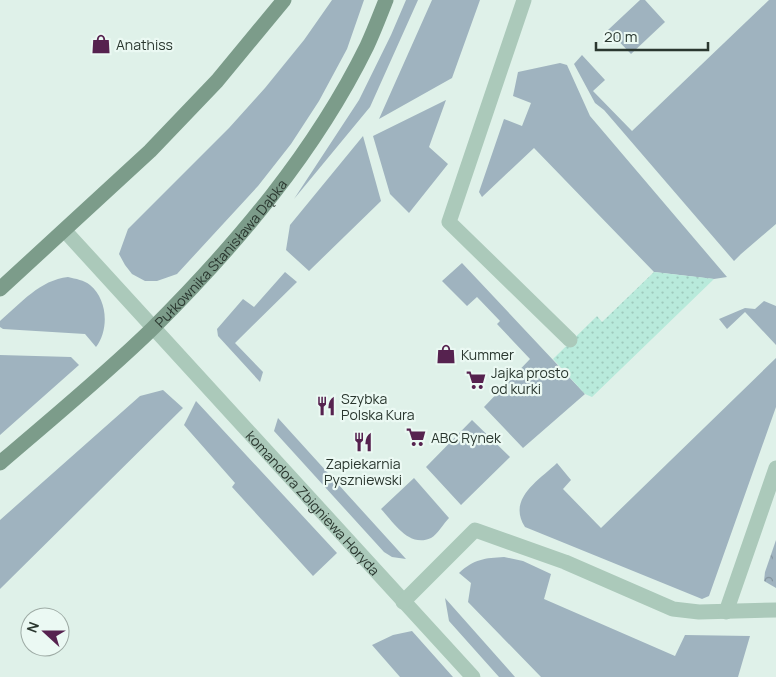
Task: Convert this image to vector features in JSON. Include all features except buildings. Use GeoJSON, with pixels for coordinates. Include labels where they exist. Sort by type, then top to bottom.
{"type":"FeatureCollection","features":[{"type":"Feature","properties":{"kind":"street"},"geometry":{"type":"LineString","coordinates":[[0,288],[150,151],[217,82],[284,0]]}},
{"type":"Feature","properties":{"kind":"street","name":"Pułkownika Stanisława Dąbka"},"geometry":{"type":"LineString","coordinates":[[0,463],[101,376],[152,328],[225,252],[279,187],[324,122],[368,45],[386,0]]}},
{"type":"Feature","properties":{"kind":"street"},"geometry":{"type":"LineString","coordinates":[[524,0],[450,222],[570,340]]}},
{"type":"Feature","properties":{"kind":"street","name":"komandora Zbigniewa Horyda"},"geometry":{"type":"LineString","coordinates":[[64,231],[473,677]]}},
{"type":"Feature","properties":{"kind":"street"},"geometry":{"type":"LineString","coordinates":[[726,612],[776,468]]}},
{"type":"Feature","properties":{"kind":"street"},"geometry":{"type":"LineString","coordinates":[[403,602],[475,530],[565,562],[672,609],[698,612],[776,610]]}},
{"type":"Feature","properties":{"kind":"green space"},"geometry":{"type":"Polygon","coordinates":[[[332,0],[364,0],[347,49],[319,101],[291,144],[258,186],[177,274],[157,281],[145,281],[132,274],[119,254],[128,229],[229,128],[265,88],[304,40],[332,0]]]}},
{"type":"Feature","properties":{"kind":"green space"},"geometry":{"type":"Polygon","coordinates":[[[406,0],[418,0],[370,107],[294,199],[359,100],[406,0]]]}},
{"type":"Feature","properties":{"kind":"green space"},"geometry":{"type":"Polygon","coordinates":[[[432,0],[480,0],[452,78],[379,119],[432,0]]]}},
{"type":"Feature","properties":{"kind":"green space"},"geometry":{"type":"Polygon","coordinates":[[[640,0],[645,0],[665,22],[631,54],[608,30],[640,0]]]}},
{"type":"Feature","properties":{"kind":"green space"},"geometry":{"type":"Polygon","coordinates":[[[769,0],[776,0],[776,224],[734,261],[604,110],[595,103],[574,64],[582,55],[605,80],[593,91],[632,131],[769,0]]]}},
{"type":"Feature","properties":{"kind":"green space"},"geometry":{"type":"Polygon","coordinates":[[[560,63],[567,65],[590,116],[727,277],[714,279],[654,272],[534,148],[482,197],[479,192],[504,119],[522,126],[531,103],[513,96],[518,72],[560,63]]]}},
{"type":"Feature","properties":{"kind":"green space"},"geometry":{"type":"Polygon","coordinates":[[[446,100],[429,147],[448,164],[409,213],[390,194],[373,136],[446,100]]]}},
{"type":"Feature","properties":{"kind":"green space"},"geometry":{"type":"Polygon","coordinates":[[[363,136],[381,201],[309,271],[286,250],[290,225],[363,136]]]}},
{"type":"Feature","properties":{"kind":"green space"},"geometry":{"type":"Polygon","coordinates":[[[462,263],[585,394],[523,448],[484,407],[530,359],[497,324],[500,321],[477,297],[467,306],[442,281],[462,263]]]}},
{"type":"Feature","properties":{"kind":"green space"},"geometry":{"type":"Polygon","coordinates":[[[285,272],[297,282],[235,343],[263,372],[260,382],[218,336],[217,329],[243,299],[254,307],[285,272]]]}},
{"type":"Feature","properties":{"kind":"green space"},"geometry":{"type":"Polygon","coordinates":[[[68,277],[88,283],[96,291],[100,299],[105,315],[105,324],[96,347],[85,334],[3,329],[0,327],[0,321],[31,293],[58,279],[68,277]]]}},
{"type":"Feature","properties":{"kind":"green space"},"geometry":{"type":"Polygon","coordinates":[[[764,301],[776,306],[776,345],[745,312],[727,329],[719,319],[745,308],[755,309],[764,301]]]}},
{"type":"Feature","properties":{"kind":"green space"},"geometry":{"type":"Polygon","coordinates":[[[0,355],[71,357],[79,365],[0,435],[0,355]]]}},
{"type":"Feature","properties":{"kind":"green space"},"geometry":{"type":"Polygon","coordinates":[[[776,358],[776,407],[709,596],[702,599],[525,527],[520,517],[522,499],[527,491],[557,463],[571,480],[563,489],[601,528],[776,358]]]}},
{"type":"Feature","properties":{"kind":"green space"},"geometry":{"type":"Polygon","coordinates":[[[163,390],[183,408],[0,589],[0,520],[140,396],[163,390]]]}},
{"type":"Feature","properties":{"kind":"green space"},"geometry":{"type":"Polygon","coordinates":[[[196,401],[337,553],[313,576],[232,487],[235,483],[184,425],[196,401]]]}},
{"type":"Feature","properties":{"kind":"green space"},"geometry":{"type":"Polygon","coordinates":[[[278,418],[406,559],[392,557],[384,552],[274,431],[278,418]]]}},
{"type":"Feature","properties":{"kind":"green space"},"geometry":{"type":"Polygon","coordinates":[[[472,420],[510,457],[461,505],[426,467],[472,420]]]}},
{"type":"Feature","properties":{"kind":"green space"},"geometry":{"type":"Polygon","coordinates":[[[414,478],[449,518],[431,538],[423,540],[409,537],[381,509],[414,478]]]}},
{"type":"Feature","properties":{"kind":"green space"},"geometry":{"type":"Polygon","coordinates":[[[776,540],[776,588],[764,581],[765,572],[776,540]]]}},
{"type":"Feature","properties":{"kind":"green space"},"geometry":{"type":"Polygon","coordinates":[[[504,557],[523,561],[551,574],[544,599],[675,656],[685,635],[750,636],[738,677],[541,677],[468,602],[471,583],[459,573],[480,560],[504,557]]]}},
{"type":"Feature","properties":{"kind":"green space"},"geometry":{"type":"Polygon","coordinates":[[[445,598],[515,677],[499,677],[449,621],[445,598]]]}},
{"type":"Feature","properties":{"kind":"green space"},"geometry":{"type":"Polygon","coordinates":[[[412,631],[453,677],[400,677],[372,645],[393,635],[412,631]]]}},
{"type":"Feature","properties":{"kind":"sand"},"geometry":{"type":"Polygon","coordinates":[[[654,272],[714,279],[592,397],[585,394],[553,359],[597,316],[602,322],[654,272]]]}},
{"type":"Feature","properties":{"kind":"place","name":"Anathiss"},"geometry":{"type":"Point","coordinates":[101,44]}},
{"type":"Feature","properties":{"kind":"place","name":"Kummer"},"geometry":{"type":"Point","coordinates":[446,354]}},
{"type":"Feature","properties":{"kind":"place","name":"Jajka prosto od kurki"},"geometry":{"type":"Point","coordinates":[476,380]}},
{"type":"Feature","properties":{"kind":"place","name":"Szybka Polska Kura"},"geometry":{"type":"Point","coordinates":[326,406]}},
{"type":"Feature","properties":{"kind":"place","name":"ABC Rynek"},"geometry":{"type":"Point","coordinates":[416,437]}},
{"type":"Feature","properties":{"kind":"place","name":"Zapiekarnia Pyszniewski"},"geometry":{"type":"Point","coordinates":[363,442]}}]}
